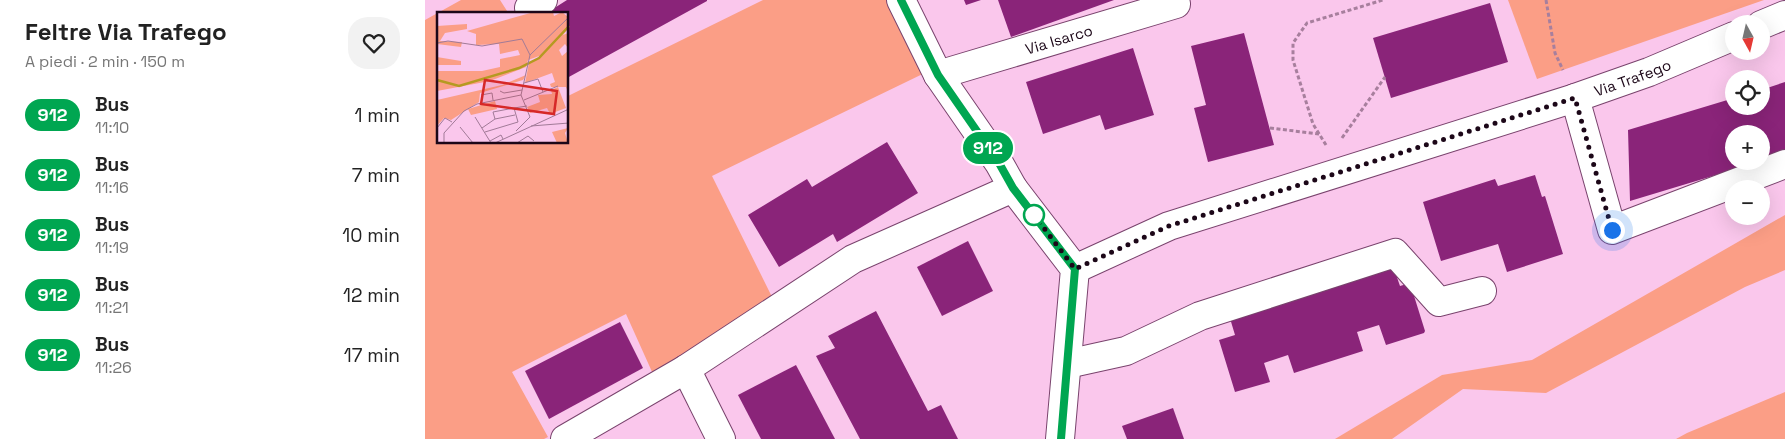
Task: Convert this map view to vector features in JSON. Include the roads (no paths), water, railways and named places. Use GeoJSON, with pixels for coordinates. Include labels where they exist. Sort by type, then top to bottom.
{"type":"FeatureCollection","features":[{"type":"Feature","properties":{"kind":"street"},"geometry":{"type":"LineString","coordinates":[[901,0],[938,75],[999,163],[1013,188],[1075,269],[1061,439]]}},
{"type":"Feature","properties":{"kind":"street","name":"Via Isarco"},"geometry":{"type":"LineString","coordinates":[[938,75],[1179,1]]}},
{"type":"Feature","properties":{"kind":"street"},"geometry":{"type":"LineString","coordinates":[[1770,21],[1785,15]]}},
{"type":"Feature","properties":{"kind":"street","name":"Via Trafego"},"geometry":{"type":"LineString","coordinates":[[1075,269],[1169,226],[1336,162],[1575,98],[1649,72],[1725,40]]}},
{"type":"Feature","properties":{"kind":"street"},"geometry":{"type":"LineString","coordinates":[[1575,98],[1612,230],[1785,164]]}},
{"type":"Feature","properties":{"kind":"street"},"geometry":{"type":"LineString","coordinates":[[565,439],[686,369],[853,259],[1013,188]]}},
{"type":"Feature","properties":{"kind":"street"},"geometry":{"type":"LineString","coordinates":[[1067,364],[1126,351],[1200,316],[1395,253],[1439,302],[1482,291]]}},
{"type":"Feature","properties":{"kind":"street"},"geometry":{"type":"LineString","coordinates":[[686,369],[721,439]]}}]}
